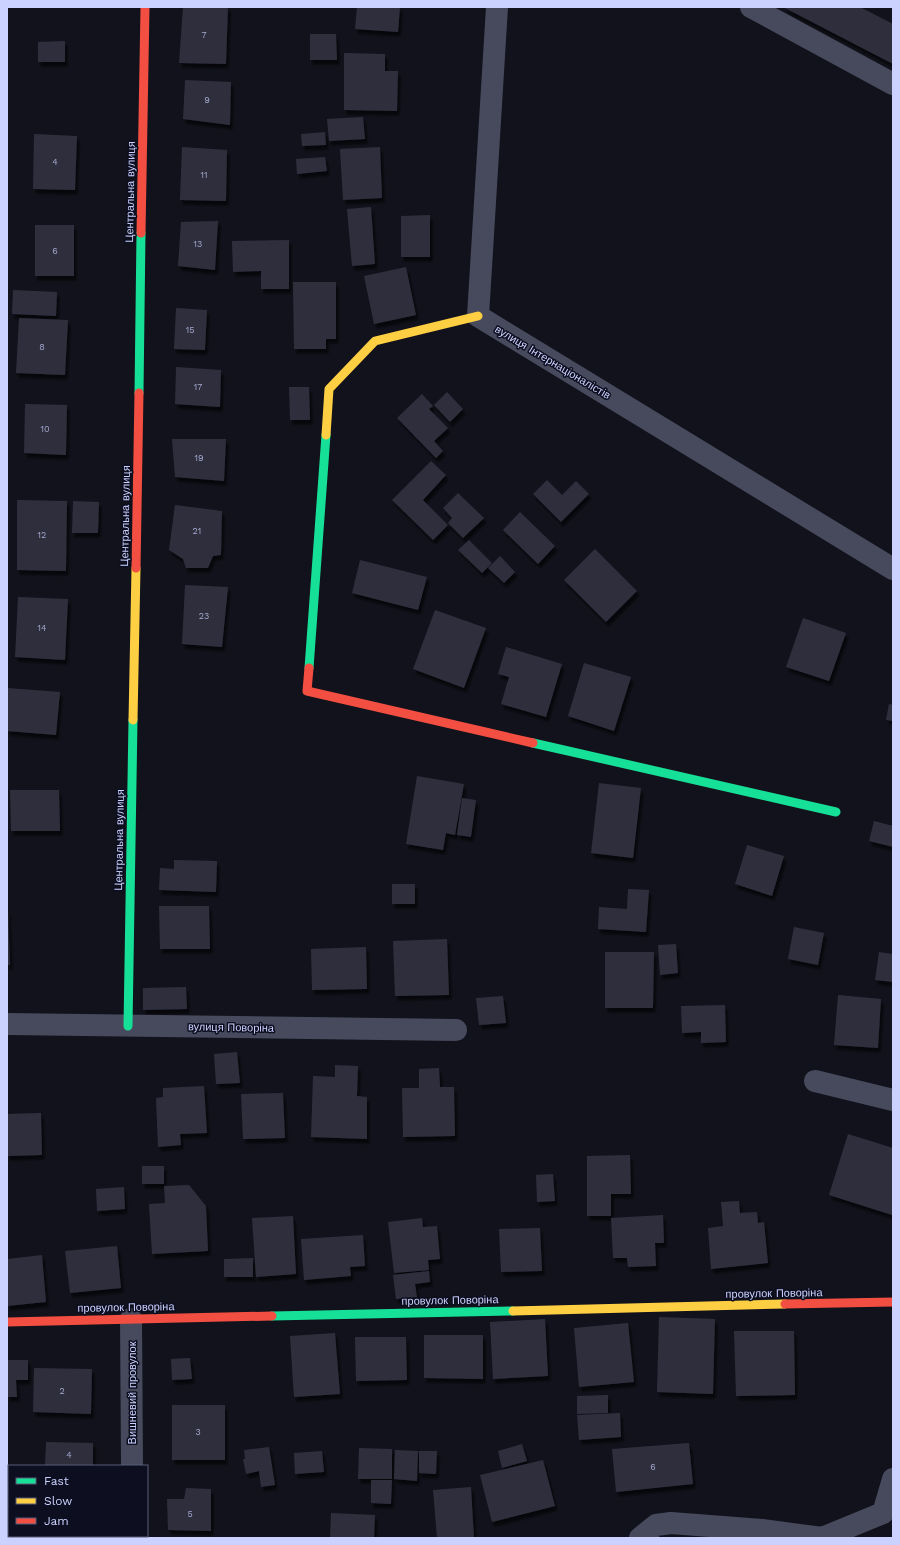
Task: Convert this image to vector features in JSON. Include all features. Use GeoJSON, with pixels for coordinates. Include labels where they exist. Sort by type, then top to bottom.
{"type":"FeatureCollection","features":[{"type":"Feature","properties":{"kind":"street","name":"Центральна вулиця"},"geometry":{"type":"LineString","coordinates":[[128,1026],[145,7]]}},
{"type":"Feature","properties":{"kind":"street"},"geometry":{"type":"LineString","coordinates":[[497,7],[478,316],[375,341],[329,389],[307,692],[836,812]]}},
{"type":"Feature","properties":{"kind":"street"},"geometry":{"type":"LineString","coordinates":[[751,7],[893,84]]}},
{"type":"Feature","properties":{"kind":"street","name":"вулиця Інтернаціоналістів"},"geometry":{"type":"LineString","coordinates":[[478,316],[893,569]]}},
{"type":"Feature","properties":{"kind":"street","name":"вулиця Поворіна"},"geometry":{"type":"LineString","coordinates":[[7,1024],[456,1030]]}},
{"type":"Feature","properties":{"kind":"street"},"geometry":{"type":"LineString","coordinates":[[815,1081],[893,1100]]}},
{"type":"Feature","properties":{"kind":"street","name":"провулок Поворіна"},"geometry":{"type":"LineString","coordinates":[[7,1322],[893,1302]]}},
{"type":"Feature","properties":{"kind":"street","name":"Вишневий провулок"},"geometry":{"type":"LineString","coordinates":[[131,1319],[132,1465]]}},
{"type":"Feature","properties":{"kind":"street"},"geometry":{"type":"LineString","coordinates":[[640,1538],[656,1525],[671,1523],[762,1530],[822,1538],[883,1513],[893,1479]]}},
{"type":"Feature","properties":{"kind":"building"},"geometry":{"type":"Polygon","coordinates":[[[183,7],[228,7],[226,64],[179,63],[183,7]]]}},
{"type":"Feature","properties":{"kind":"building"},"geometry":{"type":"Polygon","coordinates":[[[357,7],[400,7],[398,32],[355,29],[357,7]]]}},
{"type":"Feature","properties":{"kind":"building"},"geometry":{"type":"Polygon","coordinates":[[[783,7],[860,7],[893,24],[893,64],[783,7]]]}},
{"type":"Feature","properties":{"kind":"building"},"geometry":{"type":"Polygon","coordinates":[[[310,34],[336,34],[337,60],[310,60],[310,34]]]}},
{"type":"Feature","properties":{"kind":"building"},"geometry":{"type":"Polygon","coordinates":[[[65,41],[65,62],[38,62],[38,42],[65,41]]]}},
{"type":"Feature","properties":{"kind":"building"},"geometry":{"type":"Polygon","coordinates":[[[344,53],[385,54],[385,71],[398,71],[397,111],[344,110],[344,53]]]}},
{"type":"Feature","properties":{"kind":"building"},"geometry":{"type":"Polygon","coordinates":[[[185,80],[231,82],[230,125],[183,119],[185,80]]]}},
{"type":"Feature","properties":{"kind":"building"},"geometry":{"type":"Polygon","coordinates":[[[363,117],[365,139],[329,141],[327,119],[363,117]]]}},
{"type":"Feature","properties":{"kind":"building"},"geometry":{"type":"Polygon","coordinates":[[[325,132],[326,145],[302,146],[301,134],[325,132]]]}},
{"type":"Feature","properties":{"kind":"building"},"geometry":{"type":"Polygon","coordinates":[[[34,134],[77,136],[75,190],[33,189],[34,134]]]}},
{"type":"Feature","properties":{"kind":"building"},"geometry":{"type":"Polygon","coordinates":[[[182,147],[227,150],[226,201],[180,200],[182,147]]]}},
{"type":"Feature","properties":{"kind":"building"},"geometry":{"type":"Polygon","coordinates":[[[380,147],[382,198],[343,200],[340,149],[380,147]]]}},
{"type":"Feature","properties":{"kind":"building"},"geometry":{"type":"Polygon","coordinates":[[[325,157],[327,171],[297,174],[296,159],[325,157]]]}},
{"type":"Feature","properties":{"kind":"building"},"geometry":{"type":"Polygon","coordinates":[[[371,207],[375,264],[352,266],[347,209],[371,207]]]}},
{"type":"Feature","properties":{"kind":"building"},"geometry":{"type":"Polygon","coordinates":[[[430,215],[430,257],[401,257],[401,216],[430,215]]]}},
{"type":"Feature","properties":{"kind":"building"},"geometry":{"type":"Polygon","coordinates":[[[218,221],[215,270],[178,266],[181,222],[218,221]]]}},
{"type":"Feature","properties":{"kind":"building"},"geometry":{"type":"Polygon","coordinates":[[[35,225],[74,225],[74,276],[35,276],[35,225]]]}},
{"type":"Feature","properties":{"kind":"building"},"geometry":{"type":"Polygon","coordinates":[[[289,240],[289,289],[261,289],[261,271],[233,272],[232,241],[289,240]]]}},
{"type":"Feature","properties":{"kind":"building"},"geometry":{"type":"Polygon","coordinates":[[[406,267],[416,315],[374,324],[364,276],[406,267]]]}},
{"type":"Feature","properties":{"kind":"building"},"geometry":{"type":"Polygon","coordinates":[[[293,282],[336,282],[336,339],[326,339],[326,349],[294,349],[293,282]]]}},
{"type":"Feature","properties":{"kind":"building"},"geometry":{"type":"Polygon","coordinates":[[[13,290],[57,292],[56,316],[12,314],[13,290]]]}},
{"type":"Feature","properties":{"kind":"building"},"geometry":{"type":"Polygon","coordinates":[[[176,308],[207,310],[205,350],[174,349],[176,308]]]}},
{"type":"Feature","properties":{"kind":"building"},"geometry":{"type":"Polygon","coordinates":[[[19,318],[68,320],[65,375],[16,373],[19,318]]]}},
{"type":"Feature","properties":{"kind":"building"},"geometry":{"type":"Polygon","coordinates":[[[176,367],[221,370],[220,407],[175,404],[176,367]]]}},
{"type":"Feature","properties":{"kind":"building"},"geometry":{"type":"Polygon","coordinates":[[[289,387],[309,387],[310,420],[290,420],[289,387]]]}},
{"type":"Feature","properties":{"kind":"building"},"geometry":{"type":"Polygon","coordinates":[[[447,392],[463,409],[450,422],[434,405],[447,392]]]}},
{"type":"Feature","properties":{"kind":"building"},"geometry":{"type":"Polygon","coordinates":[[[422,394],[433,406],[429,409],[448,428],[434,441],[443,451],[436,458],[397,418],[422,394]]]}},
{"type":"Feature","properties":{"kind":"building"},"geometry":{"type":"Polygon","coordinates":[[[25,404],[67,405],[66,455],[24,453],[25,404]]]}},
{"type":"Feature","properties":{"kind":"building"},"geometry":{"type":"Polygon","coordinates":[[[172,439],[226,439],[224,481],[175,477],[172,439]]]}},
{"type":"Feature","properties":{"kind":"building"},"geometry":{"type":"Polygon","coordinates":[[[431,461],[446,475],[423,500],[448,525],[433,540],[392,500],[431,461]]]}},
{"type":"Feature","properties":{"kind":"building"},"geometry":{"type":"Polygon","coordinates":[[[547,480],[562,495],[576,481],[589,494],[561,522],[533,494],[547,480]]]}},
{"type":"Feature","properties":{"kind":"building"},"geometry":{"type":"Polygon","coordinates":[[[458,493],[484,518],[463,538],[448,523],[452,518],[443,508],[458,493]]]}},
{"type":"Feature","properties":{"kind":"building"},"geometry":{"type":"Polygon","coordinates":[[[17,500],[67,501],[66,571],[17,570],[17,500]]]}},
{"type":"Feature","properties":{"kind":"building"},"geometry":{"type":"Polygon","coordinates":[[[73,501],[99,502],[98,533],[72,533],[73,501]]]}},
{"type":"Feature","properties":{"kind":"building"},"geometry":{"type":"Polygon","coordinates":[[[175,505],[222,511],[221,555],[213,556],[208,568],[186,568],[183,559],[169,550],[175,505]]]}},
{"type":"Feature","properties":{"kind":"building"},"geometry":{"type":"Polygon","coordinates":[[[520,512],[555,546],[538,564],[503,530],[520,512]]]}},
{"type":"Feature","properties":{"kind":"building"},"geometry":{"type":"Polygon","coordinates":[[[469,540],[492,563],[482,573],[458,550],[469,540]]]}},
{"type":"Feature","properties":{"kind":"building"},"geometry":{"type":"Polygon","coordinates":[[[595,549],[637,591],[606,622],[564,580],[595,549]]]}},
{"type":"Feature","properties":{"kind":"building"},"geometry":{"type":"Polygon","coordinates":[[[500,556],[515,572],[504,583],[488,568],[500,556]]]}},
{"type":"Feature","properties":{"kind":"building"},"geometry":{"type":"Polygon","coordinates":[[[360,560],[427,577],[418,610],[352,593],[360,560]]]}},
{"type":"Feature","properties":{"kind":"building"},"geometry":{"type":"Polygon","coordinates":[[[185,585],[228,587],[222,647],[182,644],[185,585]]]}},
{"type":"Feature","properties":{"kind":"building"},"geometry":{"type":"Polygon","coordinates":[[[18,597],[68,599],[65,660],[15,657],[18,597]]]}},
{"type":"Feature","properties":{"kind":"building"},"geometry":{"type":"Polygon","coordinates":[[[435,610],[486,628],[464,688],[413,669],[435,610]]]}},
{"type":"Feature","properties":{"kind":"building"},"geometry":{"type":"Polygon","coordinates":[[[803,618],[846,633],[829,681],[786,667],[803,618]]]}},
{"type":"Feature","properties":{"kind":"building"},"geometry":{"type":"Polygon","coordinates":[[[506,647],[562,664],[546,717],[501,704],[509,677],[498,674],[506,647]]]}},
{"type":"Feature","properties":{"kind":"building"},"geometry":{"type":"Polygon","coordinates":[[[584,663],[631,677],[614,731],[568,716],[584,663]]]}},
{"type":"Feature","properties":{"kind":"building"},"geometry":{"type":"Polygon","coordinates":[[[8,688],[60,692],[56,735],[7,731],[8,688]]]}},
{"type":"Feature","properties":{"kind":"building"},"geometry":{"type":"Polygon","coordinates":[[[889,704],[893,705],[893,721],[886,720],[889,704]]]}},
{"type":"Feature","properties":{"kind":"building"},"geometry":{"type":"Polygon","coordinates":[[[417,776],[464,784],[455,835],[446,833],[443,850],[406,844],[417,776]]]}},
{"type":"Feature","properties":{"kind":"building"},"geometry":{"type":"Polygon","coordinates":[[[599,783],[641,788],[633,858],[591,853],[599,783]]]}},
{"type":"Feature","properties":{"kind":"building"},"geometry":{"type":"Polygon","coordinates":[[[10,790],[59,790],[60,831],[11,831],[10,790]]]}},
{"type":"Feature","properties":{"kind":"building"},"geometry":{"type":"Polygon","coordinates":[[[462,798],[476,800],[471,837],[457,835],[462,798]]]}},
{"type":"Feature","properties":{"kind":"building"},"geometry":{"type":"Polygon","coordinates":[[[874,821],[893,826],[893,847],[869,841],[874,821]]]}},
{"type":"Feature","properties":{"kind":"building"},"geometry":{"type":"Polygon","coordinates":[[[747,845],[784,856],[772,896],[735,884],[747,845]]]}},
{"type":"Feature","properties":{"kind":"building"},"geometry":{"type":"Polygon","coordinates":[[[174,860],[217,861],[216,892],[159,890],[160,868],[174,869],[174,860]]]}},
{"type":"Feature","properties":{"kind":"building"},"geometry":{"type":"Polygon","coordinates":[[[392,884],[415,884],[415,904],[392,904],[392,884]]]}},
{"type":"Feature","properties":{"kind":"building"},"geometry":{"type":"Polygon","coordinates":[[[628,889],[649,890],[646,932],[598,929],[599,907],[627,909],[628,889]]]}},
{"type":"Feature","properties":{"kind":"building"},"geometry":{"type":"Polygon","coordinates":[[[159,906],[209,906],[210,949],[160,949],[159,906]]]}},
{"type":"Feature","properties":{"kind":"building"},"geometry":{"type":"Polygon","coordinates":[[[8,910],[10,965],[7,965],[8,910]]]}},
{"type":"Feature","properties":{"kind":"building"},"geometry":{"type":"Polygon","coordinates":[[[794,927],[824,933],[818,965],[788,959],[794,927]]]}},
{"type":"Feature","properties":{"kind":"building"},"geometry":{"type":"Polygon","coordinates":[[[447,939],[449,995],[395,996],[393,941],[447,939]]]}},
{"type":"Feature","properties":{"kind":"building"},"geometry":{"type":"Polygon","coordinates":[[[676,944],[678,973],[660,975],[658,945],[676,944]]]}},
{"type":"Feature","properties":{"kind":"building"},"geometry":{"type":"Polygon","coordinates":[[[366,947],[367,989],[312,990],[311,949],[366,947]]]}},
{"type":"Feature","properties":{"kind":"building"},"geometry":{"type":"Polygon","coordinates":[[[605,952],[654,952],[653,1008],[605,1008],[605,952]]]}},
{"type":"Feature","properties":{"kind":"building"},"geometry":{"type":"Polygon","coordinates":[[[879,952],[893,954],[893,982],[875,980],[879,952]]]}},
{"type":"Feature","properties":{"kind":"building"},"geometry":{"type":"Polygon","coordinates":[[[186,987],[187,1009],[143,1010],[143,988],[186,987]]]}},
{"type":"Feature","properties":{"kind":"building"},"geometry":{"type":"Polygon","coordinates":[[[838,995],[881,999],[878,1048],[834,1045],[838,995]]]}},
{"type":"Feature","properties":{"kind":"building"},"geometry":{"type":"Polygon","coordinates":[[[503,996],[506,1023],[479,1025],[476,998],[503,996]]]}},
{"type":"Feature","properties":{"kind":"building"},"geometry":{"type":"Polygon","coordinates":[[[725,1005],[726,1042],[701,1043],[701,1032],[682,1033],[681,1006],[725,1005]]]}},
{"type":"Feature","properties":{"kind":"building"},"geometry":{"type":"Polygon","coordinates":[[[237,1052],[240,1083],[216,1084],[214,1054],[237,1052]]]}},
{"type":"Feature","properties":{"kind":"building"},"geometry":{"type":"Polygon","coordinates":[[[335,1065],[358,1066],[357,1096],[367,1097],[367,1139],[311,1137],[313,1076],[335,1077],[335,1065]]]}},
{"type":"Feature","properties":{"kind":"building"},"geometry":{"type":"Polygon","coordinates":[[[439,1068],[440,1087],[454,1087],[455,1136],[403,1137],[402,1088],[419,1088],[419,1069],[439,1068]]]}},
{"type":"Feature","properties":{"kind":"building"},"geometry":{"type":"Polygon","coordinates":[[[204,1086],[207,1133],[180,1134],[181,1145],[158,1147],[156,1098],[163,1097],[163,1088],[204,1086]]]}},
{"type":"Feature","properties":{"kind":"building"},"geometry":{"type":"Polygon","coordinates":[[[283,1093],[285,1138],[243,1139],[241,1094],[283,1093]]]}},
{"type":"Feature","properties":{"kind":"building"},"geometry":{"type":"Polygon","coordinates":[[[41,1113],[42,1155],[7,1156],[7,1114],[41,1113]]]}},
{"type":"Feature","properties":{"kind":"building"},"geometry":{"type":"Polygon","coordinates":[[[848,1134],[893,1148],[892,1215],[829,1195],[848,1134]]]}},
{"type":"Feature","properties":{"kind":"building"},"geometry":{"type":"Polygon","coordinates":[[[630,1155],[631,1194],[611,1194],[611,1216],[587,1216],[587,1156],[630,1155]]]}},
{"type":"Feature","properties":{"kind":"building"},"geometry":{"type":"Polygon","coordinates":[[[142,1166],[164,1166],[164,1184],[142,1184],[142,1166]]]}},
{"type":"Feature","properties":{"kind":"building"},"geometry":{"type":"Polygon","coordinates":[[[553,1174],[555,1201],[537,1202],[536,1175],[553,1174]]]}},
{"type":"Feature","properties":{"kind":"building"},"geometry":{"type":"Polygon","coordinates":[[[189,1185],[206,1206],[208,1251],[152,1254],[149,1204],[165,1203],[164,1186],[189,1185]]]}},
{"type":"Feature","properties":{"kind":"building"},"geometry":{"type":"Polygon","coordinates":[[[124,1187],[125,1209],[97,1211],[96,1189],[124,1187]]]}},
{"type":"Feature","properties":{"kind":"building"},"geometry":{"type":"Polygon","coordinates":[[[739,1201],[740,1213],[757,1212],[758,1223],[764,1222],[768,1263],[711,1269],[708,1228],[723,1226],[721,1202],[739,1201]]]}},
{"type":"Feature","properties":{"kind":"building"},"geometry":{"type":"Polygon","coordinates":[[[663,1215],[664,1243],[655,1243],[656,1266],[628,1267],[627,1258],[613,1258],[611,1218],[663,1215]]]}},
{"type":"Feature","properties":{"kind":"building"},"geometry":{"type":"Polygon","coordinates":[[[293,1216],[296,1274],[256,1277],[252,1218],[293,1216]]]}},
{"type":"Feature","properties":{"kind":"building"},"geometry":{"type":"Polygon","coordinates":[[[422,1218],[423,1227],[437,1226],[440,1259],[428,1260],[429,1270],[394,1273],[388,1222],[422,1218]]]}},
{"type":"Feature","properties":{"kind":"building"},"geometry":{"type":"Polygon","coordinates":[[[540,1228],[542,1271],[501,1272],[499,1229],[540,1228]]]}},
{"type":"Feature","properties":{"kind":"building"},"geometry":{"type":"Polygon","coordinates":[[[363,1235],[365,1266],[350,1267],[351,1276],[304,1280],[301,1239],[363,1235]]]}},
{"type":"Feature","properties":{"kind":"building"},"geometry":{"type":"Polygon","coordinates":[[[117,1246],[121,1288],[70,1293],[65,1251],[117,1246]]]}},
{"type":"Feature","properties":{"kind":"building"},"geometry":{"type":"Polygon","coordinates":[[[42,1255],[46,1302],[7,1306],[7,1259],[42,1255]]]}},
{"type":"Feature","properties":{"kind":"building"},"geometry":{"type":"Polygon","coordinates":[[[253,1258],[253,1277],[224,1277],[224,1259],[253,1258]]]}},
{"type":"Feature","properties":{"kind":"building"},"geometry":{"type":"Polygon","coordinates":[[[429,1271],[430,1282],[415,1284],[417,1297],[396,1299],[393,1275],[429,1271]]]}},
{"type":"Feature","properties":{"kind":"building"},"geometry":{"type":"Polygon","coordinates":[[[659,1317],[715,1319],[713,1394],[657,1392],[659,1317]]]}},
{"type":"Feature","properties":{"kind":"building"},"geometry":{"type":"Polygon","coordinates":[[[545,1319],[548,1376],[493,1379],[490,1322],[545,1319]]]}},
{"type":"Feature","properties":{"kind":"building"},"geometry":{"type":"Polygon","coordinates":[[[628,1323],[634,1382],[579,1387],[574,1328],[628,1323]]]}},
{"type":"Feature","properties":{"kind":"building"},"geometry":{"type":"Polygon","coordinates":[[[734,1331],[794,1331],[795,1395],[736,1396],[734,1331]]]}},
{"type":"Feature","properties":{"kind":"building"},"geometry":{"type":"Polygon","coordinates":[[[335,1333],[340,1394],[294,1397],[290,1336],[335,1333]]]}},
{"type":"Feature","properties":{"kind":"building"},"geometry":{"type":"Polygon","coordinates":[[[424,1335],[483,1335],[483,1379],[424,1378],[424,1335]]]}},
{"type":"Feature","properties":{"kind":"building"},"geometry":{"type":"Polygon","coordinates":[[[355,1337],[406,1337],[407,1380],[356,1381],[355,1337]]]}},
{"type":"Feature","properties":{"kind":"building"},"geometry":{"type":"Polygon","coordinates":[[[190,1358],[192,1379],[172,1380],[171,1359],[190,1358]]]}},
{"type":"Feature","properties":{"kind":"building"},"geometry":{"type":"Polygon","coordinates":[[[7,1360],[28,1360],[28,1380],[16,1380],[17,1397],[7,1397],[7,1360]]]}},
{"type":"Feature","properties":{"kind":"building"},"geometry":{"type":"Polygon","coordinates":[[[34,1368],[92,1369],[91,1414],[33,1412],[34,1368]]]}},
{"type":"Feature","properties":{"kind":"building"},"geometry":{"type":"Polygon","coordinates":[[[608,1395],[608,1413],[577,1414],[577,1396],[608,1395]]]}},
{"type":"Feature","properties":{"kind":"building"},"geometry":{"type":"Polygon","coordinates":[[[172,1405],[225,1405],[225,1460],[172,1460],[172,1405]]]}},
{"type":"Feature","properties":{"kind":"building"},"geometry":{"type":"Polygon","coordinates":[[[620,1413],[621,1437],[579,1440],[577,1415],[620,1413]]]}},
{"type":"Feature","properties":{"kind":"building"},"geometry":{"type":"Polygon","coordinates":[[[46,1442],[93,1443],[93,1465],[45,1465],[46,1442]]]}},
{"type":"Feature","properties":{"kind":"building"},"geometry":{"type":"Polygon","coordinates":[[[689,1443],[693,1484],[616,1492],[612,1449],[689,1443]]]}},
{"type":"Feature","properties":{"kind":"building"},"geometry":{"type":"Polygon","coordinates":[[[522,1444],[527,1461],[502,1468],[498,1451],[522,1444]]]}},
{"type":"Feature","properties":{"kind":"building"},"geometry":{"type":"Polygon","coordinates":[[[269,1447],[275,1485],[261,1487],[259,1471],[246,1474],[243,1459],[245,1459],[244,1450],[269,1447]]]}},
{"type":"Feature","properties":{"kind":"building"},"geometry":{"type":"Polygon","coordinates":[[[359,1448],[392,1449],[392,1479],[358,1479],[359,1448]]]}},
{"type":"Feature","properties":{"kind":"building"},"geometry":{"type":"Polygon","coordinates":[[[395,1450],[418,1451],[417,1481],[394,1479],[395,1450]]]}},
{"type":"Feature","properties":{"kind":"building"},"geometry":{"type":"Polygon","coordinates":[[[322,1451],[324,1472],[295,1474],[294,1453],[322,1451]]]}},
{"type":"Feature","properties":{"kind":"building"},"geometry":{"type":"Polygon","coordinates":[[[419,1451],[437,1451],[436,1474],[419,1473],[419,1451]]]}},
{"type":"Feature","properties":{"kind":"building"},"geometry":{"type":"Polygon","coordinates":[[[543,1460],[555,1506],[492,1522],[480,1475],[543,1460]]]}},
{"type":"Feature","properties":{"kind":"building"},"geometry":{"type":"Polygon","coordinates":[[[371,1480],[392,1480],[391,1504],[371,1503],[371,1480]]]}},
{"type":"Feature","properties":{"kind":"building"},"geometry":{"type":"Polygon","coordinates":[[[471,1487],[474,1538],[437,1538],[433,1490],[471,1487]]]}},
{"type":"Feature","properties":{"kind":"building"},"geometry":{"type":"Polygon","coordinates":[[[186,1488],[211,1489],[211,1531],[168,1530],[167,1499],[184,1499],[186,1488]]]}},
{"type":"Feature","properties":{"kind":"building"},"geometry":{"type":"Polygon","coordinates":[[[331,1513],[375,1515],[374,1538],[330,1538],[331,1513]]]}},
{"type":"Feature","properties":{"kind":"building"},"geometry":{"type":"Polygon","coordinates":[[[44,1537],[91,1537],[91,1538],[44,1537]]]}},
{"type":"Feature","properties":{"kind":"traffic: fast"},"geometry":{"type":"LineString","coordinates":[[139,393],[141,233]]}},
{"type":"Feature","properties":{"kind":"traffic: fast"},"geometry":{"type":"LineString","coordinates":[[309,668],[326,435]]}},
{"type":"Feature","properties":{"kind":"traffic: fast"},"geometry":{"type":"LineString","coordinates":[[128,1026],[133,720]]}},
{"type":"Feature","properties":{"kind":"traffic: fast"},"geometry":{"type":"LineString","coordinates":[[533,743],[836,812]]}},
{"type":"Feature","properties":{"kind":"traffic: fast"},"geometry":{"type":"LineString","coordinates":[[272,1316],[513,1311]]}},
{"type":"Feature","properties":{"kind":"traffic: slow"},"geometry":{"type":"LineString","coordinates":[[326,435],[329,389],[375,341],[478,316]]}},
{"type":"Feature","properties":{"kind":"traffic: slow"},"geometry":{"type":"LineString","coordinates":[[133,720],[136,568]]}},
{"type":"Feature","properties":{"kind":"traffic: slow"},"geometry":{"type":"LineString","coordinates":[[513,1311],[785,1304]]}},
{"type":"Feature","properties":{"kind":"traffic: jam"},"geometry":{"type":"LineString","coordinates":[[141,233],[145,7]]}},
{"type":"Feature","properties":{"kind":"traffic: jam"},"geometry":{"type":"LineString","coordinates":[[136,568],[139,393]]}},
{"type":"Feature","properties":{"kind":"traffic: jam"},"geometry":{"type":"LineString","coordinates":[[309,668],[307,691],[533,743]]}},
{"type":"Feature","properties":{"kind":"traffic: jam"},"geometry":{"type":"LineString","coordinates":[[785,1304],[893,1302]]}},
{"type":"Feature","properties":{"kind":"traffic: jam"},"geometry":{"type":"LineString","coordinates":[[7,1322],[272,1316]]}}]}
